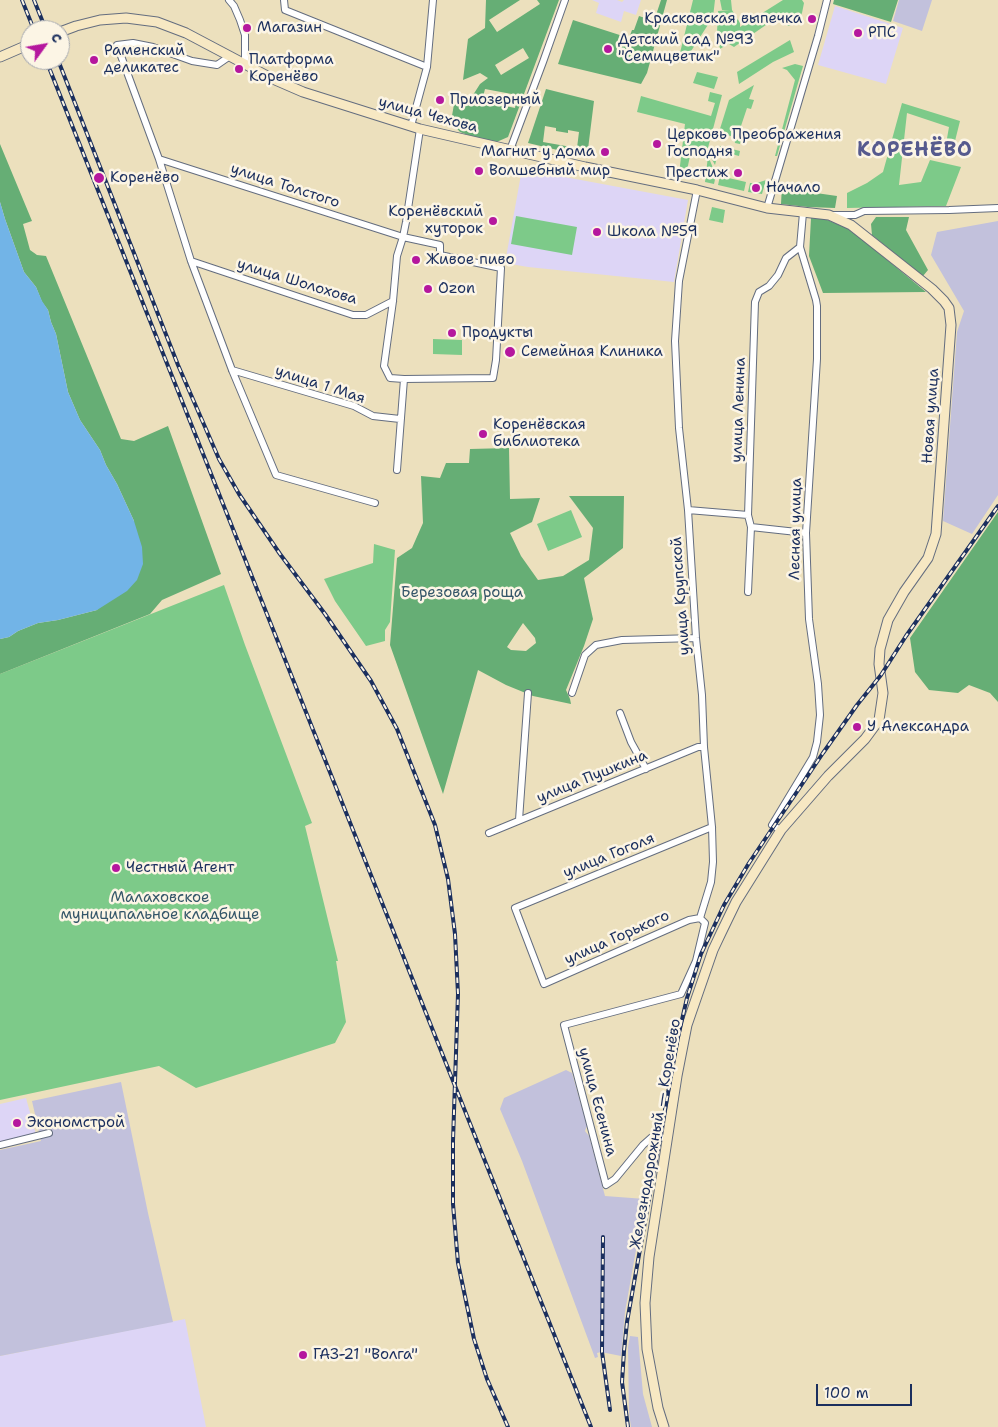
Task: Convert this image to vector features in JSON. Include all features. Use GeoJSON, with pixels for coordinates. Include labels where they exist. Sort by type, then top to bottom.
{"type":"FeatureCollection","features":[{"type":"Feature","properties":{"kind":"main road","name":"улица Чехова"},"geometry":{"type":"LineString","coordinates":[[70,28],[100,20],[126,18],[157,22],[186,33],[245,65],[303,92],[416,127],[510,150],[697,190],[766,208],[802,213]]}},
{"type":"Feature","properties":{"kind":"main road"},"geometry":{"type":"LineString","coordinates":[[0,57],[20,48]]}},
{"type":"Feature","properties":{"kind":"main road","name":"Новая улица"},"geometry":{"type":"LineString","coordinates":[[802,213],[829,215],[851,224],[932,289],[949,308],[951,325],[936,534],[928,558],[904,592],[888,620],[880,649],[879,664]]}},
{"type":"Feature","properties":{"kind":"main road","name":"Железнодорожный — Коренёво"},"geometry":{"type":"LineString","coordinates":[[664,1427],[658,1408],[647,1350],[646,1303],[649,1257],[687,1025],[713,950],[736,902],[781,830],[828,776],[865,739],[879,720],[883,693],[879,664]]}},
{"type":"Feature","properties":{"kind":"street"},"geometry":{"type":"LineString","coordinates":[[229,0],[234,6],[245,35],[245,65]]}},
{"type":"Feature","properties":{"kind":"street"},"geometry":{"type":"LineString","coordinates":[[284,0],[285,10],[426,67]]}},
{"type":"Feature","properties":{"kind":"street"},"geometry":{"type":"LineString","coordinates":[[396,470],[404,380],[390,378],[384,366],[397,256],[403,237],[416,127],[426,67],[433,0]]}},
{"type":"Feature","properties":{"kind":"street"},"geometry":{"type":"LineString","coordinates":[[510,150],[544,62],[565,0]]}},
{"type":"Feature","properties":{"kind":"street"},"geometry":{"type":"LineString","coordinates":[[766,208],[827,0]]}},
{"type":"Feature","properties":{"kind":"street"},"geometry":{"type":"LineString","coordinates":[[230,56],[217,65],[192,61],[153,46],[132,42],[117,45],[159,159],[191,262],[232,370],[276,475],[375,503]]}},
{"type":"Feature","properties":{"kind":"street","name":"улица Толстого"},"geometry":{"type":"LineString","coordinates":[[159,159],[403,237],[440,245],[440,255],[501,268],[496,360],[493,378],[404,380]]}},
{"type":"Feature","properties":{"kind":"street","name":"улица Крупской"},"geometry":{"type":"LineString","coordinates":[[564,1025],[681,994],[696,961],[705,923],[700,918],[711,882],[713,862],[712,827],[704,747],[702,694],[696,638],[688,510],[679,428],[675,341],[678,281],[697,190]]}},
{"type":"Feature","properties":{"kind":"street","name":"Новая улица"},"geometry":{"type":"LineString","coordinates":[[829,215],[855,215],[864,211],[998,208]]}},
{"type":"Feature","properties":{"kind":"street","name":"Лесная улица"},"geometry":{"type":"LineString","coordinates":[[781,830],[772,825],[813,757],[820,716],[818,684],[809,619],[806,533],[817,359],[816,300],[800,247],[802,213]]}},
{"type":"Feature","properties":{"kind":"street"},"geometry":{"type":"LineString","coordinates":[[851,224],[850,220],[855,215]]}},
{"type":"Feature","properties":{"kind":"street","name":"улица Ленина"},"geometry":{"type":"LineString","coordinates":[[748,592],[751,527],[748,515],[755,302],[759,292],[769,286],[778,275],[786,258],[800,247]]}},
{"type":"Feature","properties":{"kind":"street","name":"улица Шолохова"},"geometry":{"type":"LineString","coordinates":[[191,262],[353,315],[366,315],[393,301]]}},
{"type":"Feature","properties":{"kind":"street","name":"улица 1 Мая"},"geometry":{"type":"LineString","coordinates":[[232,370],[354,406],[373,416],[400,419]]}},
{"type":"Feature","properties":{"kind":"street"},"geometry":{"type":"LineString","coordinates":[[688,510],[748,515]]}},
{"type":"Feature","properties":{"kind":"street"},"geometry":{"type":"LineString","coordinates":[[751,527],[806,533]]}},
{"type":"Feature","properties":{"kind":"street"},"geometry":{"type":"LineString","coordinates":[[572,693],[585,655],[596,645],[622,640],[696,638]]}},
{"type":"Feature","properties":{"kind":"street"},"geometry":{"type":"LineString","coordinates":[[519,820],[528,693]]}},
{"type":"Feature","properties":{"kind":"street"},"geometry":{"type":"LineString","coordinates":[[620,713],[630,742],[646,769]]}},
{"type":"Feature","properties":{"kind":"street","name":"улица Пушкина"},"geometry":{"type":"LineString","coordinates":[[489,833],[698,747],[704,747]]}},
{"type":"Feature","properties":{"kind":"street","name":"улица Гоголя"},"geometry":{"type":"LineString","coordinates":[[544,984],[515,908],[712,827]]}},
{"type":"Feature","properties":{"kind":"street","name":"улица Горького"},"geometry":{"type":"LineString","coordinates":[[544,984],[689,920],[700,918]]}},
{"type":"Feature","properties":{"kind":"street","name":"улица Есенина"},"geometry":{"type":"LineString","coordinates":[[564,1025],[606,1185],[616,1179],[642,1146],[652,1137],[667,1138]]}},
{"type":"Feature","properties":{"kind":"street"},"geometry":{"type":"LineString","coordinates":[[0,1145],[49,1133]]}},
{"type":"Feature","properties":{"kind":"shaded area","name":"Детский сад №93 \"Семицветик\""},"geometry":{"type":"Polygon","coordinates":[[[592,0],[617,0],[622,2],[624,0],[641,0],[636,15],[624,11],[621,22],[596,13],[599,3],[592,0]]]}},
{"type":"Feature","properties":{"kind":"shaded area"},"geometry":{"type":"Polygon","coordinates":[[[899,0],[932,0],[922,31],[893,21],[899,0]]]}},
{"type":"Feature","properties":{"kind":"shaded area"},"geometry":{"type":"Polygon","coordinates":[[[835,6],[903,28],[886,84],[818,65],[835,6]]]}},
{"type":"Feature","properties":{"kind":"shaded area","name":"Школа №59"},"geometry":{"type":"Polygon","coordinates":[[[522,169],[688,200],[674,282],[505,263],[522,169]]]}},
{"type":"Feature","properties":{"kind":"shaded area"},"geometry":{"type":"Polygon","coordinates":[[[998,221],[998,495],[972,534],[943,521],[957,332],[964,311],[931,255],[937,232],[998,221]]]}},
{"type":"Feature","properties":{"kind":"shaded area"},"geometry":{"type":"Polygon","coordinates":[[[566,1070],[572,1073],[587,1126],[585,1131],[589,1136],[605,1196],[645,1199],[625,1312],[621,1356],[601,1352],[597,1353],[598,1357],[595,1358],[522,1161],[500,1109],[504,1098],[566,1070]]]}},
{"type":"Feature","properties":{"kind":"shaded area"},"geometry":{"type":"Polygon","coordinates":[[[121,1082],[173,1322],[0,1356],[0,1150],[41,1141],[32,1101],[121,1082]]]}},
{"type":"Feature","properties":{"kind":"shaded area","name":"Экономстрой"},"geometry":{"type":"Polygon","coordinates":[[[26,1098],[36,1134],[0,1143],[0,1104],[26,1098]]]}},
{"type":"Feature","properties":{"kind":"shaded area"},"geometry":{"type":"Polygon","coordinates":[[[185,1319],[206,1427],[0,1427],[0,1356],[185,1319]]]}},
{"type":"Feature","properties":{"kind":"shaded area"},"geometry":{"type":"Polygon","coordinates":[[[630,1336],[638,1337],[643,1394],[652,1427],[631,1427],[628,1347],[630,1336]]]}},
{"type":"Feature","properties":{"kind":"green space"},"geometry":{"type":"Polygon","coordinates":[[[486,0],[520,0],[489,20],[497,32],[540,4],[537,0],[559,0],[508,137],[492,144],[460,132],[451,122],[455,98],[473,95],[480,84],[488,78],[480,73],[463,80],[468,39],[485,28],[486,0]],[[523,48],[495,65],[501,75],[529,58],[523,48]],[[485,89],[482,101],[515,108],[517,95],[485,89]]]}},
{"type":"Feature","properties":{"kind":"green space","name":"Детский сад №93 \"Семицветик\""},"geometry":{"type":"Polygon","coordinates":[[[661,0],[667,0],[647,73],[641,84],[558,64],[573,20],[629,38],[639,16],[654,21],[661,0]]]}},
{"type":"Feature","properties":{"kind":"green space"},"geometry":{"type":"Polygon","coordinates":[[[693,0],[715,0],[713,17],[684,62],[678,61],[693,0]]]}},
{"type":"Feature","properties":{"kind":"green space"},"geometry":{"type":"Polygon","coordinates":[[[720,0],[731,0],[732,10],[740,23],[740,27],[783,0],[802,0],[804,3],[802,13],[797,22],[788,26],[779,16],[734,47],[729,44],[737,38],[720,49],[717,33],[718,11],[730,10],[722,10],[720,0]]]}},
{"type":"Feature","properties":{"kind":"green space"},"geometry":{"type":"Polygon","coordinates":[[[834,0],[898,0],[891,22],[833,4],[834,0]]]}},
{"type":"Feature","properties":{"kind":"green space"},"geometry":{"type":"Polygon","coordinates":[[[790,40],[794,52],[773,62],[739,84],[737,72],[790,40]]]}},
{"type":"Feature","properties":{"kind":"green space"},"geometry":{"type":"Polygon","coordinates":[[[795,64],[803,66],[777,156],[775,156],[795,80],[787,70],[782,68],[795,64]]]}},
{"type":"Feature","properties":{"kind":"green space"},"geometry":{"type":"Polygon","coordinates":[[[697,72],[718,77],[714,89],[693,83],[697,72]]]}},
{"type":"Feature","properties":{"kind":"green space"},"geometry":{"type":"Polygon","coordinates":[[[754,85],[749,99],[754,100],[751,109],[747,108],[739,132],[743,134],[740,144],[735,143],[734,137],[724,134],[723,138],[721,137],[719,132],[729,100],[754,85]]]}},
{"type":"Feature","properties":{"kind":"green space"},"geometry":{"type":"Polygon","coordinates":[[[546,89],[594,101],[587,157],[528,143],[546,89]],[[545,126],[543,142],[577,148],[579,132],[568,130],[568,133],[556,131],[556,128],[545,126]]]}},
{"type":"Feature","properties":{"kind":"green space"},"geometry":{"type":"Polygon","coordinates":[[[710,92],[722,95],[705,159],[695,153],[690,156],[686,175],[679,174],[685,124],[637,112],[641,96],[711,116],[715,103],[708,101],[710,92]]]}},
{"type":"Feature","properties":{"kind":"green space"},"geometry":{"type":"Polygon","coordinates":[[[902,103],[960,121],[954,145],[946,144],[949,127],[907,113],[899,185],[921,182],[930,160],[961,167],[946,206],[847,208],[847,193],[883,172],[902,103]]]}},
{"type":"Feature","properties":{"kind":"green space"},"geometry":{"type":"Polygon","coordinates":[[[0,144],[32,221],[23,224],[30,250],[37,255],[46,256],[121,439],[134,441],[168,426],[221,574],[162,600],[150,614],[0,674],[0,639],[9,637],[38,623],[97,610],[134,521],[100,450],[80,420],[68,392],[56,334],[48,310],[42,302],[36,287],[24,272],[5,219],[0,202],[0,144]]]}},
{"type":"Feature","properties":{"kind":"green space"},"geometry":{"type":"Polygon","coordinates":[[[720,146],[740,151],[739,156],[724,152],[723,154],[718,153],[715,165],[709,154],[720,146]]]}},
{"type":"Feature","properties":{"kind":"green space"},"geometry":{"type":"Polygon","coordinates":[[[708,156],[716,175],[714,184],[705,182],[708,156]]]}},
{"type":"Feature","properties":{"kind":"green space"},"geometry":{"type":"Polygon","coordinates":[[[720,176],[746,182],[744,191],[718,185],[720,176]]]}},
{"type":"Feature","properties":{"kind":"green space"},"geometry":{"type":"Polygon","coordinates":[[[766,180],[762,194],[748,192],[750,183],[766,180]]]}},
{"type":"Feature","properties":{"kind":"green space"},"geometry":{"type":"Polygon","coordinates":[[[782,185],[789,185],[795,190],[837,196],[835,208],[781,204],[782,185]]]}},
{"type":"Feature","properties":{"kind":"green space"},"geometry":{"type":"Polygon","coordinates":[[[712,207],[725,210],[723,223],[709,220],[712,207]]]}},
{"type":"Feature","properties":{"kind":"green space"},"geometry":{"type":"Polygon","coordinates":[[[516,216],[577,227],[572,255],[511,244],[516,216]]]}},
{"type":"Feature","properties":{"kind":"green space"},"geometry":{"type":"Polygon","coordinates":[[[876,217],[909,217],[906,230],[928,270],[923,276],[872,235],[871,224],[876,217]]]}},
{"type":"Feature","properties":{"kind":"green space"},"geometry":{"type":"Polygon","coordinates":[[[811,218],[825,219],[851,230],[926,292],[823,293],[809,256],[811,218]]]}},
{"type":"Feature","properties":{"kind":"green space"},"geometry":{"type":"Polygon","coordinates":[[[433,339],[462,340],[462,355],[433,354],[433,339]]]}},
{"type":"Feature","properties":{"kind":"green space","name":"Березовая роща"},"geometry":{"type":"Polygon","coordinates":[[[509,448],[510,499],[540,498],[532,522],[510,533],[521,556],[538,580],[563,576],[589,560],[593,528],[569,496],[624,496],[623,548],[584,578],[593,619],[566,690],[571,704],[533,696],[506,685],[478,670],[443,794],[390,645],[397,558],[412,548],[423,523],[421,476],[440,478],[446,463],[469,463],[470,449],[509,448]],[[523,623],[507,647],[511,650],[526,651],[536,643],[535,638],[523,623]]]}},
{"type":"Feature","properties":{"kind":"green space"},"geometry":{"type":"Polygon","coordinates":[[[571,510],[582,537],[548,551],[537,524],[571,510]]]}},
{"type":"Feature","properties":{"kind":"green space"},"geometry":{"type":"Polygon","coordinates":[[[998,512],[998,702],[990,693],[969,685],[958,693],[929,690],[915,672],[910,638],[998,512]]]}},
{"type":"Feature","properties":{"kind":"green space"},"geometry":{"type":"Polygon","coordinates":[[[374,544],[395,550],[390,622],[385,630],[385,641],[366,646],[335,601],[324,579],[373,563],[374,544]]]}},
{"type":"Feature","properties":{"kind":"green space","name":"Малаховское муниципальное кладбище"},"geometry":{"type":"Polygon","coordinates":[[[224,585],[312,823],[305,826],[338,961],[336,961],[346,1022],[335,1043],[196,1088],[159,1066],[0,1100],[0,674],[224,585]]]}},
{"type":"Feature","properties":{"kind":"water"},"geometry":{"type":"Polygon","coordinates":[[[0,202],[24,272],[36,287],[48,310],[56,334],[68,392],[80,420],[100,450],[134,521],[142,547],[143,564],[137,580],[127,591],[97,610],[38,623],[9,637],[0,639],[0,202]]]}},
{"type":"Feature","properties":{"kind":"railway"},"geometry":{"type":"LineString","coordinates":[[22,0],[30,20]]}},
{"type":"Feature","properties":{"kind":"railway"},"geometry":{"type":"LineString","coordinates":[[34,0],[42,20]]}},
{"type":"Feature","properties":{"kind":"railway"},"geometry":{"type":"LineString","coordinates":[[50,70],[591,1427]]}},
{"type":"Feature","properties":{"kind":"railway"},"geometry":{"type":"LineString","coordinates":[[62,70],[178,365],[219,459],[239,494],[280,554],[325,614],[371,681],[397,729],[435,825],[448,879],[455,934],[458,994],[453,1204],[458,1263],[474,1339],[487,1379],[508,1427]]}},
{"type":"Feature","properties":{"kind":"railway"},"geometry":{"type":"LineString","coordinates":[[628,1427],[622,1382],[627,1322],[678,1037],[687,998],[701,954],[724,905],[749,863],[823,753],[881,675],[906,636],[998,506]]}},
{"type":"Feature","properties":{"kind":"railway"},"geometry":{"type":"LineString","coordinates":[[603,1237],[602,1352],[610,1410]]}},
{"type":"Feature","properties":{"kind":"place","name":"Красковская выпечка"},"geometry":{"type":"Point","coordinates":[812,19]}},
{"type":"Feature","properties":{"kind":"place","name":"Магазин"},"geometry":{"type":"Point","coordinates":[247,28]}},
{"type":"Feature","properties":{"kind":"place","name":"РПС"},"geometry":{"type":"Point","coordinates":[858,33]}},
{"type":"Feature","properties":{"kind":"place","name":"Детский сад №93 \"Семицветик\""},"geometry":{"type":"Point","coordinates":[608,49]}},
{"type":"Feature","properties":{"kind":"place","name":"Раменский деликатес"},"geometry":{"type":"Point","coordinates":[94,60]}},
{"type":"Feature","properties":{"kind":"place","name":"Платформа Коренёво"},"geometry":{"type":"Point","coordinates":[239,69]}},
{"type":"Feature","properties":{"kind":"place","name":"Приозерный"},"geometry":{"type":"Point","coordinates":[440,100]}},
{"type":"Feature","properties":{"kind":"place","name":"Церковь Преображения Господня"},"geometry":{"type":"Point","coordinates":[657,144]}},
{"type":"Feature","properties":{"kind":"place","name":"Магнит у дома"},"geometry":{"type":"Point","coordinates":[605,152]}},
{"type":"Feature","properties":{"kind":"place","name":"Волшебный мир"},"geometry":{"type":"Point","coordinates":[479,171]}},
{"type":"Feature","properties":{"kind":"place","name":"Престиж"},"geometry":{"type":"Point","coordinates":[738,173]}},
{"type":"Feature","properties":{"kind":"place","name":"Коренёво"},"geometry":{"type":"Point","coordinates":[99,178]}},
{"type":"Feature","properties":{"kind":"place","name":"Начало"},"geometry":{"type":"Point","coordinates":[756,188]}},
{"type":"Feature","properties":{"kind":"place","name":"Коренёвский хуторок"},"geometry":{"type":"Point","coordinates":[493,221]}},
{"type":"Feature","properties":{"kind":"place","name":"Школа №59"},"geometry":{"type":"Point","coordinates":[597,232]}},
{"type":"Feature","properties":{"kind":"place","name":"Живое пиво"},"geometry":{"type":"Point","coordinates":[416,260]}},
{"type":"Feature","properties":{"kind":"place","name":"Ozon"},"geometry":{"type":"Point","coordinates":[428,289]}},
{"type":"Feature","properties":{"kind":"place","name":"Продукты"},"geometry":{"type":"Point","coordinates":[452,333]}},
{"type":"Feature","properties":{"kind":"place","name":"Семейная Клиника"},"geometry":{"type":"Point","coordinates":[510,352]}},
{"type":"Feature","properties":{"kind":"place","name":"Коренёвская библиотека"},"geometry":{"type":"Point","coordinates":[483,434]}},
{"type":"Feature","properties":{"kind":"place","name":"У Александра"},"geometry":{"type":"Point","coordinates":[857,727]}},
{"type":"Feature","properties":{"kind":"place","name":"Честный Агент"},"geometry":{"type":"Point","coordinates":[116,868]}},
{"type":"Feature","properties":{"kind":"place","name":"Экономстрой"},"geometry":{"type":"Point","coordinates":[17,1123]}},
{"type":"Feature","properties":{"kind":"place","name":"ГАЗ-21 \"Волга\""},"geometry":{"type":"Point","coordinates":[303,1355]}},
{"type":"Feature","properties":{"kind":"district","name":"КОРЕНЁВО"},"geometry":{"type":"Point","coordinates":[915,151]}}]}
